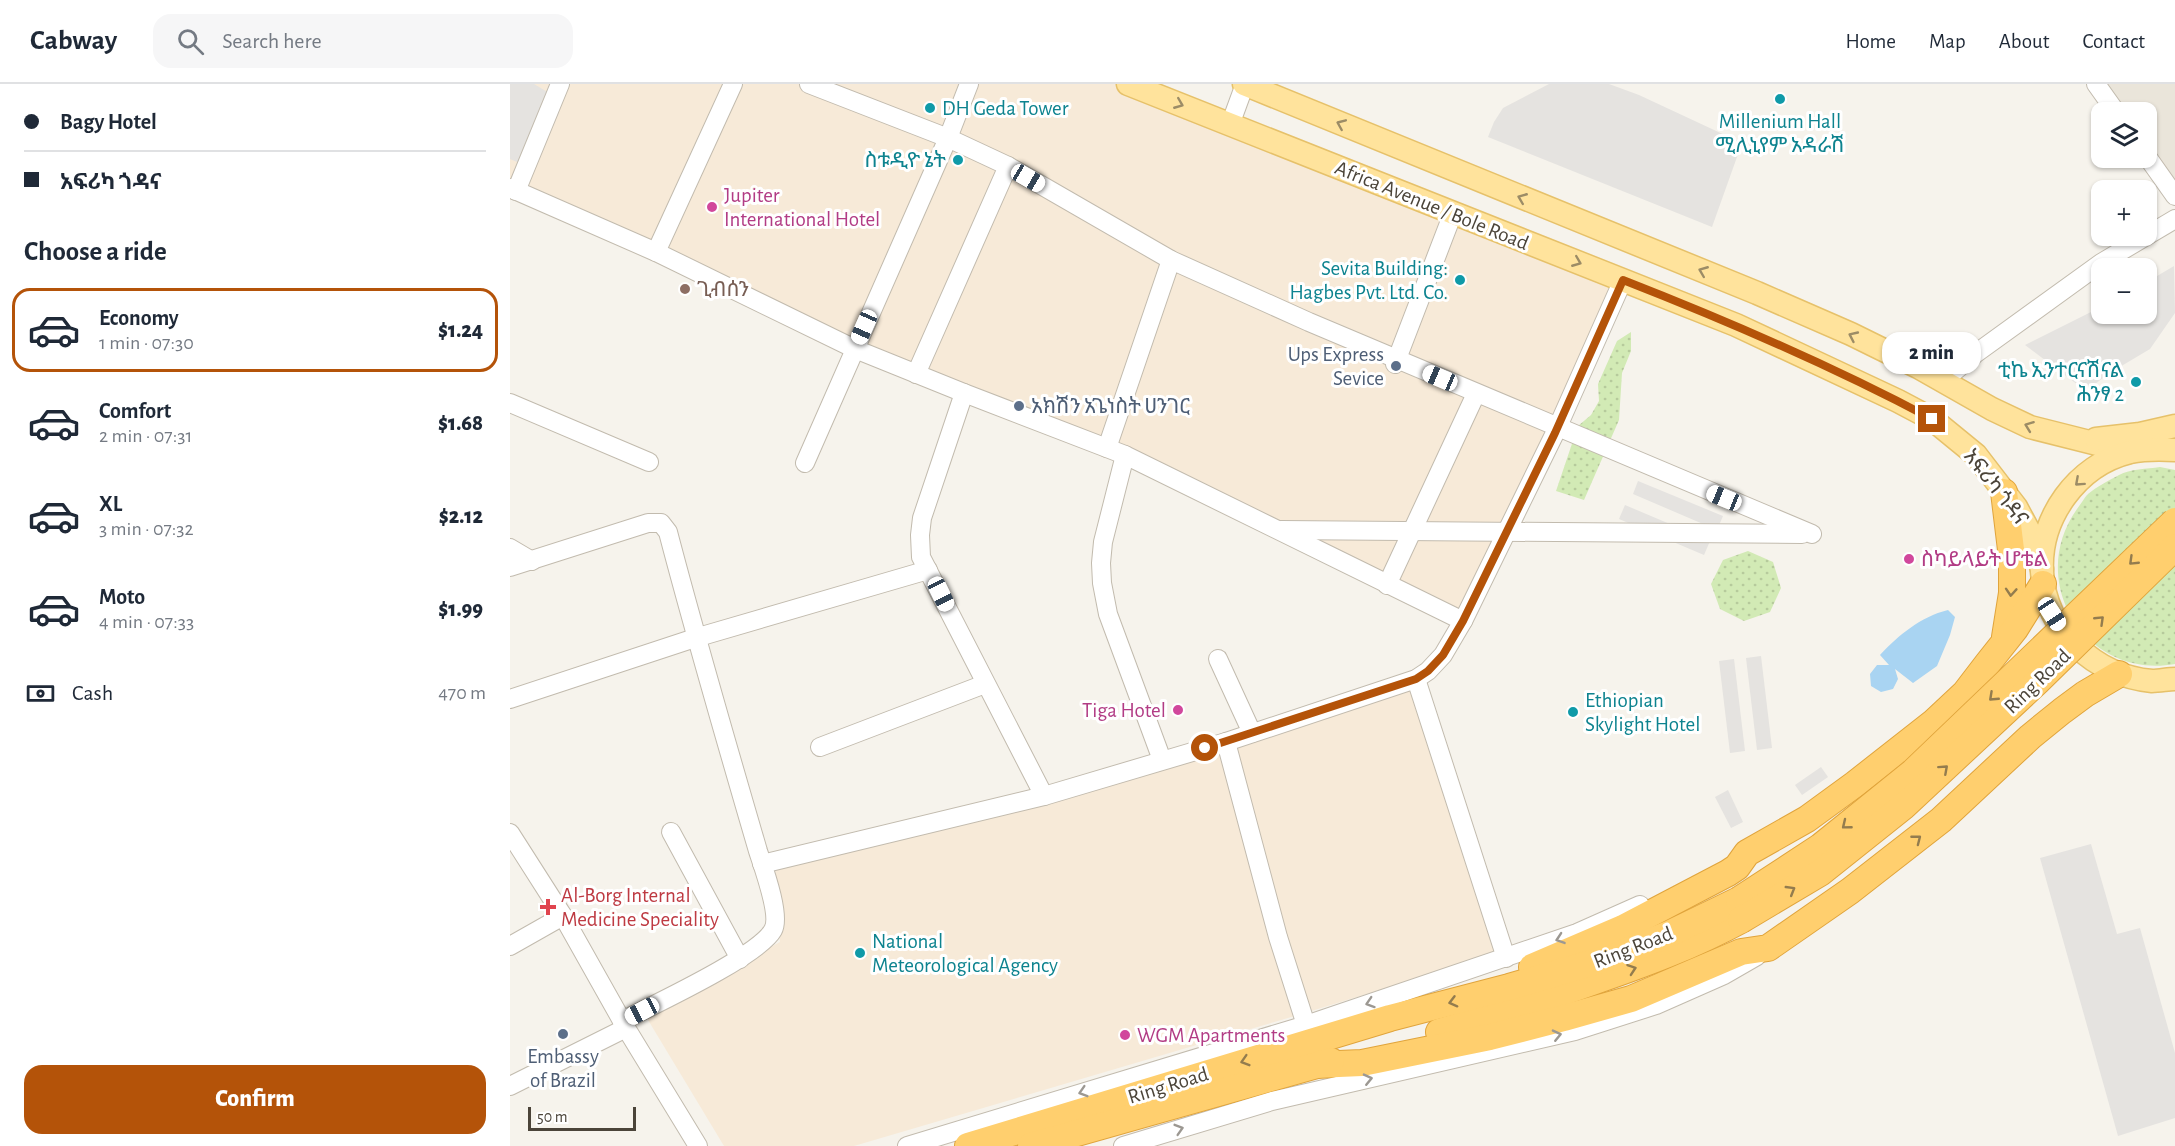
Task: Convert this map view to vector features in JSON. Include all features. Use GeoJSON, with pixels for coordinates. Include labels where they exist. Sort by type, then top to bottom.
{"type":"FeatureCollection","features":[{"type":"Feature","properties":{"kind":"highway"},"geometry":{"type":"LineString","coordinates":[[2004,492],[2012,558],[2012,593],[2004,644]]}},
{"type":"Feature","properties":{"kind":"highway","name":"Ring Road"},"geometry":{"type":"LineString","coordinates":[[1031,1146],[1315,1065],[1391,1046],[1546,999],[1656,961],[1704,940],[1913,772],[2175,521]]}},
{"type":"Feature","properties":{"kind":"highway","name":"Ring Road"},"geometry":{"type":"LineString","coordinates":[[968,1146],[1390,1018],[1615,956],[1671,933],[1740,910],[1820,873],[1904,806],[2175,547]]}},
{"type":"Feature","properties":{"kind":"highway"},"geometry":{"type":"LineString","coordinates":[[1509,987],[1520,975],[1538,963],[1623,928],[1720,878],[1737,867],[1747,853],[1808,819],[1855,784],[1934,722],[1965,693],[2004,644],[2043,577]]}},
{"type":"Feature","properties":{"kind":"highway"},"geometry":{"type":"LineString","coordinates":[[1315,1065],[1362,1062],[1490,1037],[1564,1018],[1631,999],[1741,952],[1768,948],[1850,891],[1941,820],[2062,711],[2119,674]]}},
{"type":"Feature","properties":{"kind":"main road","name":"Africa Avenue / Bole Road"},"geometry":{"type":"LineString","coordinates":[[1128,84],[1736,325]]}},
{"type":"Feature","properties":{"kind":"main road","name":"Africa Avenue / Bole Road"},"geometry":{"type":"LineString","coordinates":[[1245,84],[1757,293],[1851,334],[1943,381]]}},
{"type":"Feature","properties":{"kind":"main road","name":"አፍሪካ ጎዳና"},"geometry":{"type":"LineString","coordinates":[[1736,325],[1932,419],[1976,455],[2016,507],[2031,533],[2052,614],[2069,639],[2091,660],[2119,674],[2153,681],[2175,679]]}},
{"type":"Feature","properties":{"kind":"main road"},"geometry":{"type":"LineString","coordinates":[[1943,381],[1992,409],[2030,427],[2129,452]]}},
{"type":"Feature","properties":{"kind":"main road"},"geometry":{"type":"LineString","coordinates":[[2085,440],[2140,434],[2175,426]]}},
{"type":"Feature","properties":{"kind":"main road"},"geometry":{"type":"LineString","coordinates":[[2043,577],[2045,538],[2056,509],[2075,484],[2100,464],[2129,452],[2156,448],[2175,450]]}},
{"type":"Feature","properties":{"kind":"street"},"geometry":{"type":"LineString","coordinates":[[560,84],[513,189],[656,252],[855,349],[1125,455],[1463,621]]}},
{"type":"Feature","properties":{"kind":"street"},"geometry":{"type":"LineString","coordinates":[[656,252],[733,84]]}},
{"type":"Feature","properties":{"kind":"street"},"geometry":{"type":"LineString","coordinates":[[809,84],[948,138],[1008,166],[1171,260],[1309,322],[1812,534]]}},
{"type":"Feature","properties":{"kind":"street"},"geometry":{"type":"LineString","coordinates":[[805,463],[948,138],[969,84]]}},
{"type":"Feature","properties":{"kind":"street"},"geometry":{"type":"LineString","coordinates":[[1230,125],[1245,84]]}},
{"type":"Feature","properties":{"kind":"street"},"geometry":{"type":"LineString","coordinates":[[2096,84],[2109,102]]}},
{"type":"Feature","properties":{"kind":"street"},"geometry":{"type":"LineString","coordinates":[[916,374],[1008,166]]}},
{"type":"Feature","properties":{"kind":"street"},"geometry":{"type":"LineString","coordinates":[[2155,168],[2175,196]]}},
{"type":"Feature","properties":{"kind":"street"},"geometry":{"type":"LineString","coordinates":[[1395,364],[1453,213]]}},
{"type":"Feature","properties":{"kind":"street"},"geometry":{"type":"LineString","coordinates":[[1943,381],[1975,354],[2101,263],[2175,219]]}},
{"type":"Feature","properties":{"kind":"street"},"geometry":{"type":"LineString","coordinates":[[1107,448],[1171,260]]}},
{"type":"Feature","properties":{"kind":"street"},"geometry":{"type":"LineString","coordinates":[[762,864],[1044,796],[1226,742],[1416,679],[1428,671],[1443,655],[1463,621],[1555,433],[1623,280]]}},
{"type":"Feature","properties":{"kind":"street"},"geometry":{"type":"LineString","coordinates":[[1395,364],[1555,433]]}},
{"type":"Feature","properties":{"kind":"street"},"geometry":{"type":"LineString","coordinates":[[1395,364],[1812,534]]}},
{"type":"Feature","properties":{"kind":"street"},"geometry":{"type":"LineString","coordinates":[[964,393],[922,518],[921,557],[1044,796]]}},
{"type":"Feature","properties":{"kind":"street"},"geometry":{"type":"LineString","coordinates":[[1387,585],[1474,398]]}},
{"type":"Feature","properties":{"kind":"street"},"geometry":{"type":"LineString","coordinates":[[510,403],[649,462]]}},
{"type":"Feature","properties":{"kind":"street"},"geometry":{"type":"LineString","coordinates":[[1125,455],[1103,542],[1102,583],[1108,614],[1162,760]]}},
{"type":"Feature","properties":{"kind":"street"},"geometry":{"type":"LineString","coordinates":[[510,567],[648,523],[661,523],[668,532],[695,638],[777,920],[766,940],[740,959],[510,1086]]}},
{"type":"Feature","properties":{"kind":"street"},"geometry":{"type":"LineString","coordinates":[[1276,530],[1812,534]]}},
{"type":"Feature","properties":{"kind":"street"},"geometry":{"type":"LineString","coordinates":[[510,548],[532,561]]}},
{"type":"Feature","properties":{"kind":"street"},"geometry":{"type":"LineString","coordinates":[[510,699],[695,638],[928,570]]}},
{"type":"Feature","properties":{"kind":"street"},"geometry":{"type":"LineString","coordinates":[[1218,659],[1252,733]]}},
{"type":"Feature","properties":{"kind":"street"},"geometry":{"type":"LineString","coordinates":[[1416,679],[1506,958]]}},
{"type":"Feature","properties":{"kind":"street"},"geometry":{"type":"LineString","coordinates":[[820,747],[985,684]]}},
{"type":"Feature","properties":{"kind":"street"},"geometry":{"type":"LineString","coordinates":[[1226,742],[1278,937],[1306,1024]]}},
{"type":"Feature","properties":{"kind":"street"},"geometry":{"type":"LineString","coordinates":[[671,832],[740,959]]}},
{"type":"Feature","properties":{"kind":"street"},"geometry":{"type":"LineString","coordinates":[[510,833],[563,916],[624,1025],[698,1146]]}},
{"type":"Feature","properties":{"kind":"street"},"geometry":{"type":"LineString","coordinates":[[907,1146],[1306,1024],[1506,958],[1611,920],[1747,853]]}},
{"type":"Feature","properties":{"kind":"street"},"geometry":{"type":"LineString","coordinates":[[510,946],[563,916]]}},
{"type":"Feature","properties":{"kind":"street"},"geometry":{"type":"LineString","coordinates":[[1123,1146],[1272,1101],[1575,1030],[1656,1005],[1724,975],[1768,948]]}},
{"type":"Feature","properties":{"kind":"shaded area"},"geometry":{"type":"Polygon","coordinates":[[[510,84],[1117,84],[1614,279],[1472,614],[529,193],[510,187],[510,84]]]}},
{"type":"Feature","properties":{"kind":"shaded area"},"geometry":{"type":"Polygon","coordinates":[[[510,84],[534,84],[554,96],[559,113],[534,169],[510,159],[510,84]]]}},
{"type":"Feature","properties":{"kind":"shaded area"},"geometry":{"type":"Polygon","coordinates":[[[1549,84],[1609,84],[1639,95],[1742,143],[1712,227],[1488,137],[1503,108],[1549,84]]]}},
{"type":"Feature","properties":{"kind":"shaded area"},"geometry":{"type":"Polygon","coordinates":[[[2093,84],[2175,84],[2175,206],[2149,168],[2157,168],[2157,102],[2105,102],[2093,84]]]}},
{"type":"Feature","properties":{"kind":"shaded area"},"geometry":{"type":"Polygon","coordinates":[[[2174,266],[2175,313],[2150,349],[2108,374],[2086,391],[2025,345],[2091,312],[2091,324],[2157,324],[2157,276],[2174,266]]]}},
{"type":"Feature","properties":{"kind":"shaded area"},"geometry":{"type":"Polygon","coordinates":[[[1638,481],[1723,516],[1717,530],[1633,494],[1638,481]]]}},
{"type":"Feature","properties":{"kind":"shaded area"},"geometry":{"type":"Polygon","coordinates":[[[1625,505],[1710,541],[1704,555],[1619,519],[1625,505]]]}},
{"type":"Feature","properties":{"kind":"shaded area"},"geometry":{"type":"Polygon","coordinates":[[[1761,656],[1772,748],[1757,750],[1746,658],[1761,656]]]}},
{"type":"Feature","properties":{"kind":"shaded area"},"geometry":{"type":"Polygon","coordinates":[[[1734,659],[1745,751],[1730,753],[1719,661],[1734,659]]]}},
{"type":"Feature","properties":{"kind":"shaded area"},"geometry":{"type":"Polygon","coordinates":[[[1414,687],[1496,954],[854,1146],[724,1146],[645,1015],[780,942],[775,866],[1414,687]]]}},
{"type":"Feature","properties":{"kind":"shaded area"},"geometry":{"type":"Polygon","coordinates":[[[1821,767],[1828,777],[1802,795],[1795,785],[1821,767]]]}},
{"type":"Feature","properties":{"kind":"shaded area"},"geometry":{"type":"Polygon","coordinates":[[[1728,790],[1743,822],[1731,828],[1715,797],[1728,790]]]}},
{"type":"Feature","properties":{"kind":"shaded area"},"geometry":{"type":"Polygon","coordinates":[[[2091,844],[2117,934],[2140,928],[2175,1053],[2175,1118],[2118,1136],[2040,858],[2091,844]]]}},
{"type":"Feature","properties":{"kind":"green space"},"geometry":{"type":"Polygon","coordinates":[[[1631,332],[1631,351],[1622,373],[1619,420],[1584,500],[1556,491],[1578,426],[1591,415],[1599,401],[1598,384],[1617,341],[1631,332]]]}},
{"type":"Feature","properties":{"kind":"green space"},"geometry":{"type":"Polygon","coordinates":[[[2160,467],[2175,470],[2175,664],[2143,665],[2115,657],[2091,641],[2073,620],[2062,594],[2058,566],[2063,537],[2077,509],[2088,494],[2123,473],[2160,467]]]}},
{"type":"Feature","properties":{"kind":"green space"},"geometry":{"type":"Polygon","coordinates":[[[1748,551],[1773,562],[1781,588],[1770,612],[1744,621],[1720,609],[1711,584],[1723,560],[1748,551]]]}},
{"type":"Feature","properties":{"kind":"water"},"geometry":{"type":"Polygon","coordinates":[[[1948,610],[1955,617],[1937,666],[1913,683],[1895,669],[1898,679],[1893,689],[1881,692],[1871,686],[1870,674],[1877,665],[1889,665],[1880,655],[1887,648],[1919,622],[1948,610]]]}},
{"type":"Feature","properties":{"kind":"place","name":"Millenium Hall ሚሊኒየም አዳራሽ"},"geometry":{"type":"Point","coordinates":[1780,99]}},
{"type":"Feature","properties":{"kind":"place","name":"DH Geda Tower"},"geometry":{"type":"Point","coordinates":[930,108]}},
{"type":"Feature","properties":{"kind":"place","name":"ስቱዲዮ ኔት"},"geometry":{"type":"Point","coordinates":[958,160]}},
{"type":"Feature","properties":{"kind":"place","name":"Jupiter International Hotel"},"geometry":{"type":"Point","coordinates":[712,207]}},
{"type":"Feature","properties":{"kind":"place","name":"Sevita Building: Hagbes Pvt. Ltd. Co."},"geometry":{"type":"Point","coordinates":[1460,280]}},
{"type":"Feature","properties":{"kind":"place","name":"ጊብሰን"},"geometry":{"type":"Point","coordinates":[685,289]}},
{"type":"Feature","properties":{"kind":"place","name":"Ups Express Sevice"},"geometry":{"type":"Point","coordinates":[1396,366]}},
{"type":"Feature","properties":{"kind":"place","name":"ቲኬ ኢንተርናሽናል ሕንፃ 2"},"geometry":{"type":"Point","coordinates":[2136,382]}},
{"type":"Feature","properties":{"kind":"place","name":"አክሽን አጌነስት ሀንገር"},"geometry":{"type":"Point","coordinates":[1019,406]}},
{"type":"Feature","properties":{"kind":"place","name":"ስካይላይት ሆቴል"},"geometry":{"type":"Point","coordinates":[1909,559]}},
{"type":"Feature","properties":{"kind":"place","name":"Tiga Hotel"},"geometry":{"type":"Point","coordinates":[1178,710]}},
{"type":"Feature","properties":{"kind":"place","name":"Ethiopian Skylight Hotel"},"geometry":{"type":"Point","coordinates":[1573,712]}},
{"type":"Feature","properties":{"kind":"place","name":"Al-Borg Internal Medicine Speciality"},"geometry":{"type":"Point","coordinates":[548,907]}},
{"type":"Feature","properties":{"kind":"place","name":"National Meteorological Agency"},"geometry":{"type":"Point","coordinates":[860,953]}},
{"type":"Feature","properties":{"kind":"place","name":"Embassy of Brazil"},"geometry":{"type":"Point","coordinates":[563,1034]}},
{"type":"Feature","properties":{"kind":"place","name":"WGM Apartments"},"geometry":{"type":"Point","coordinates":[1125,1035]}},
{"type":"Feature","properties":{"kind":"route"},"geometry":{"type":"LineString","coordinates":[[1205,748],[1416,679],[1428,671],[1443,655],[1463,621],[1555,433],[1623,280],[1736,325],[1932,419]]}}]}
